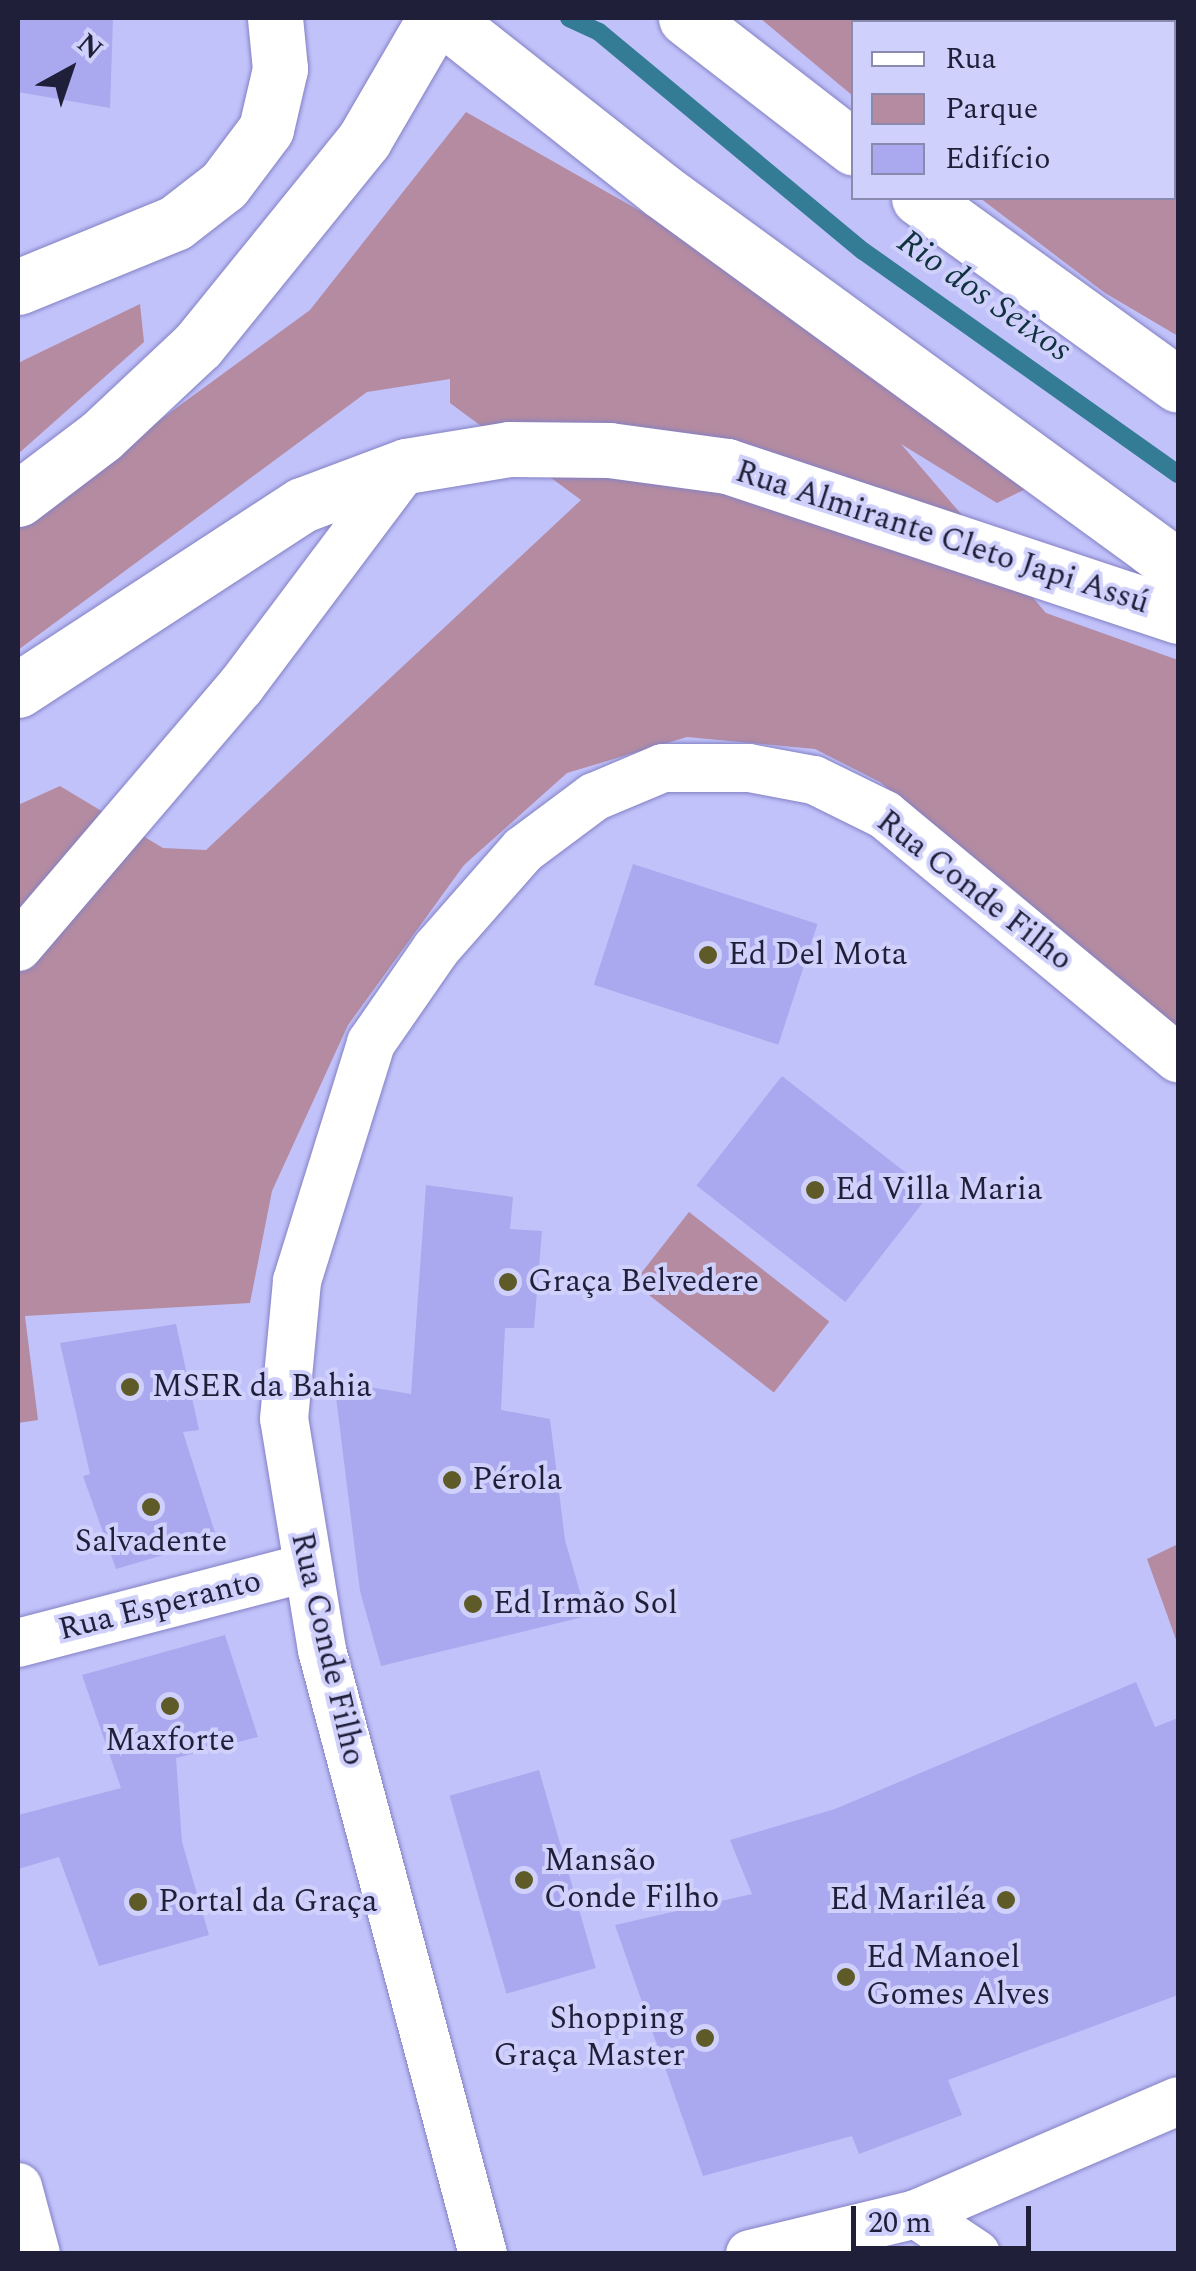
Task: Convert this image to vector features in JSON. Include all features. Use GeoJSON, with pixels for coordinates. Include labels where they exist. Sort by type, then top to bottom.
{"type":"FeatureCollection","features":[{"type":"Feature","properties":{"kind":"main road"},"geometry":{"type":"LineString","coordinates":[[18,288],[175,223],[224,185],[266,129],[280,69],[275,18]]}},
{"type":"Feature","properties":{"kind":"main road"},"geometry":{"type":"LineString","coordinates":[[18,498],[102,436],[198,345],[364,140],[434,18]]}},
{"type":"Feature","properties":{"kind":"main road"},"geometry":{"type":"LineString","coordinates":[[442,18],[662,192],[1178,567]]}},
{"type":"Feature","properties":{"kind":"main road"},"geometry":{"type":"LineString","coordinates":[[686,18],[851,146]]}},
{"type":"Feature","properties":{"kind":"main road"},"geometry":{"type":"LineString","coordinates":[[921,200],[1178,385]]}},
{"type":"Feature","properties":{"kind":"main road","name":"Rua Almirante Cleto Japi Assú"},"geometry":{"type":"LineString","coordinates":[[18,690],[302,504],[406,466],[509,449],[608,450],[727,466],[1178,616]]}},
{"type":"Feature","properties":{"kind":"street"},"geometry":{"type":"LineString","coordinates":[[18,947],[241,686],[406,466]]}},
{"type":"Feature","properties":{"kind":"street","name":"Rua Conde Filho"},"geometry":{"type":"LineString","coordinates":[[483,2254],[303,1570],[284,1419],[297,1281],[371,1043],[436,949],[522,850],[594,797],[663,768],[749,768],[814,780],[885,815],[962,872],[1178,1058]]}},
{"type":"Feature","properties":{"kind":"street","name":"Rua Esperanto"},"geometry":{"type":"LineString","coordinates":[[18,1643],[303,1570]]}},
{"type":"Feature","properties":{"kind":"street"},"geometry":{"type":"LineString","coordinates":[[750,2254],[836,2245],[1178,2101]]}},
{"type":"Feature","properties":{"kind":"street"},"geometry":{"type":"LineString","coordinates":[[18,2188],[36,2254]]}},
{"type":"Feature","properties":{"kind":"street"},"geometry":{"type":"LineString","coordinates":[[916,2214],[976,2254]]}},
{"type":"Feature","properties":{"kind":"green space"},"geometry":{"type":"Polygon","coordinates":[[[760,18],[1027,20],[851,20],[851,94],[760,18]]]}},
{"type":"Feature","properties":{"kind":"green space"},"geometry":{"type":"Polygon","coordinates":[[[1178,18],[1178,336],[1105,293],[983,200],[1176,200],[1176,20],[1149,20],[1178,18]]]}},
{"type":"Feature","properties":{"kind":"green space"},"geometry":{"type":"Polygon","coordinates":[[[466,112],[700,245],[1036,484],[997,503],[901,444],[1046,613],[1178,660],[1178,1028],[880,782],[815,749],[687,737],[567,773],[464,865],[348,1025],[272,1191],[250,1303],[25,1316],[38,1420],[18,1423],[18,805],[60,786],[163,848],[206,850],[581,500],[450,403],[450,379],[367,392],[18,650],[18,524],[310,310],[466,112]]]}},
{"type":"Feature","properties":{"kind":"green space"},"geometry":{"type":"Polygon","coordinates":[[[140,304],[144,342],[18,454],[18,363],[140,304]]]}},
{"type":"Feature","properties":{"kind":"green space"},"geometry":{"type":"Polygon","coordinates":[[[689,1212],[829,1322],[774,1393],[634,1283],[689,1212]]]}},
{"type":"Feature","properties":{"kind":"green space"},"geometry":{"type":"Polygon","coordinates":[[[1178,1544],[1178,1645],[1147,1559],[1178,1544]]]}},
{"type":"Feature","properties":{"kind":"building"},"geometry":{"type":"Polygon","coordinates":[[[18,18],[113,18],[110,108],[18,92],[18,18]]]}},
{"type":"Feature","properties":{"kind":"building","name":"Ed Del Mota"},"geometry":{"type":"Polygon","coordinates":[[[633,864],[818,924],[778,1045],[594,985],[633,864]]]}},
{"type":"Feature","properties":{"kind":"building","name":"Ed Villa Maria"},"geometry":{"type":"Polygon","coordinates":[[[782,1076],[931,1192],[845,1302],[696,1186],[782,1076]]]}},
{"type":"Feature","properties":{"kind":"building"},"geometry":{"type":"Polygon","coordinates":[[[426,1185],[513,1197],[510,1229],[542,1231],[534,1328],[505,1328],[501,1410],[550,1419],[565,1540],[587,1616],[381,1666],[360,1591],[334,1381],[411,1394],[426,1185]]]}},
{"type":"Feature","properties":{"kind":"building"},"geometry":{"type":"Polygon","coordinates":[[[176,1324],[199,1430],[183,1432],[217,1539],[116,1569],[83,1476],[90,1474],[60,1343],[176,1324]]]}},
{"type":"Feature","properties":{"kind":"building"},"geometry":{"type":"Polygon","coordinates":[[[225,1635],[258,1737],[176,1758],[182,1842],[209,1935],[99,1966],[59,1857],[18,1869],[18,1815],[121,1788],[82,1675],[225,1635]]]}},
{"type":"Feature","properties":{"kind":"building"},"geometry":{"type":"Polygon","coordinates":[[[1136,1682],[1155,1727],[1178,1718],[1178,1995],[948,2080],[962,2115],[859,2154],[852,2136],[703,2176],[615,1925],[752,1894],[730,1840],[835,1809],[1136,1682]]]}},
{"type":"Feature","properties":{"kind":"building","name":"Mansão Conde Filho"},"geometry":{"type":"Polygon","coordinates":[[[539,1770],[596,1968],[506,1994],[450,1796],[539,1770]]]}},
{"type":"Feature","properties":{"kind":"waterway","name":"Rio dos Seixos"},"geometry":{"type":"LineString","coordinates":[[569,18],[599,32],[863,251],[1178,474]]}},
{"type":"Feature","properties":{"kind":"place","name":"Ed Del Mota"},"geometry":{"type":"Point","coordinates":[708,955]}},
{"type":"Feature","properties":{"kind":"place","name":"Ed Villa Maria"},"geometry":{"type":"Point","coordinates":[815,1190]}},
{"type":"Feature","properties":{"kind":"place","name":"Graça Belvedere"},"geometry":{"type":"Point","coordinates":[508,1282]}},
{"type":"Feature","properties":{"kind":"place","name":"MSER da Bahia"},"geometry":{"type":"Point","coordinates":[130,1387]}},
{"type":"Feature","properties":{"kind":"place","name":"Pérola"},"geometry":{"type":"Point","coordinates":[452,1480]}},
{"type":"Feature","properties":{"kind":"place","name":"Salvadente"},"geometry":{"type":"Point","coordinates":[151,1507]}},
{"type":"Feature","properties":{"kind":"place","name":"Ed Irmão Sol"},"geometry":{"type":"Point","coordinates":[473,1604]}},
{"type":"Feature","properties":{"kind":"place","name":"Maxforte"},"geometry":{"type":"Point","coordinates":[170,1706]}},
{"type":"Feature","properties":{"kind":"place","name":"Mansão Conde Filho"},"geometry":{"type":"Point","coordinates":[524,1880]}},
{"type":"Feature","properties":{"kind":"place","name":"Ed Mariléa"},"geometry":{"type":"Point","coordinates":[1006,1900]}},
{"type":"Feature","properties":{"kind":"place","name":"Portal da Graça"},"geometry":{"type":"Point","coordinates":[138,1902]}},
{"type":"Feature","properties":{"kind":"place","name":"Ed Manoel Gomes Alves"},"geometry":{"type":"Point","coordinates":[846,1977]}},
{"type":"Feature","properties":{"kind":"place","name":"Shopping Graça Master"},"geometry":{"type":"Point","coordinates":[705,2038]}}]}
